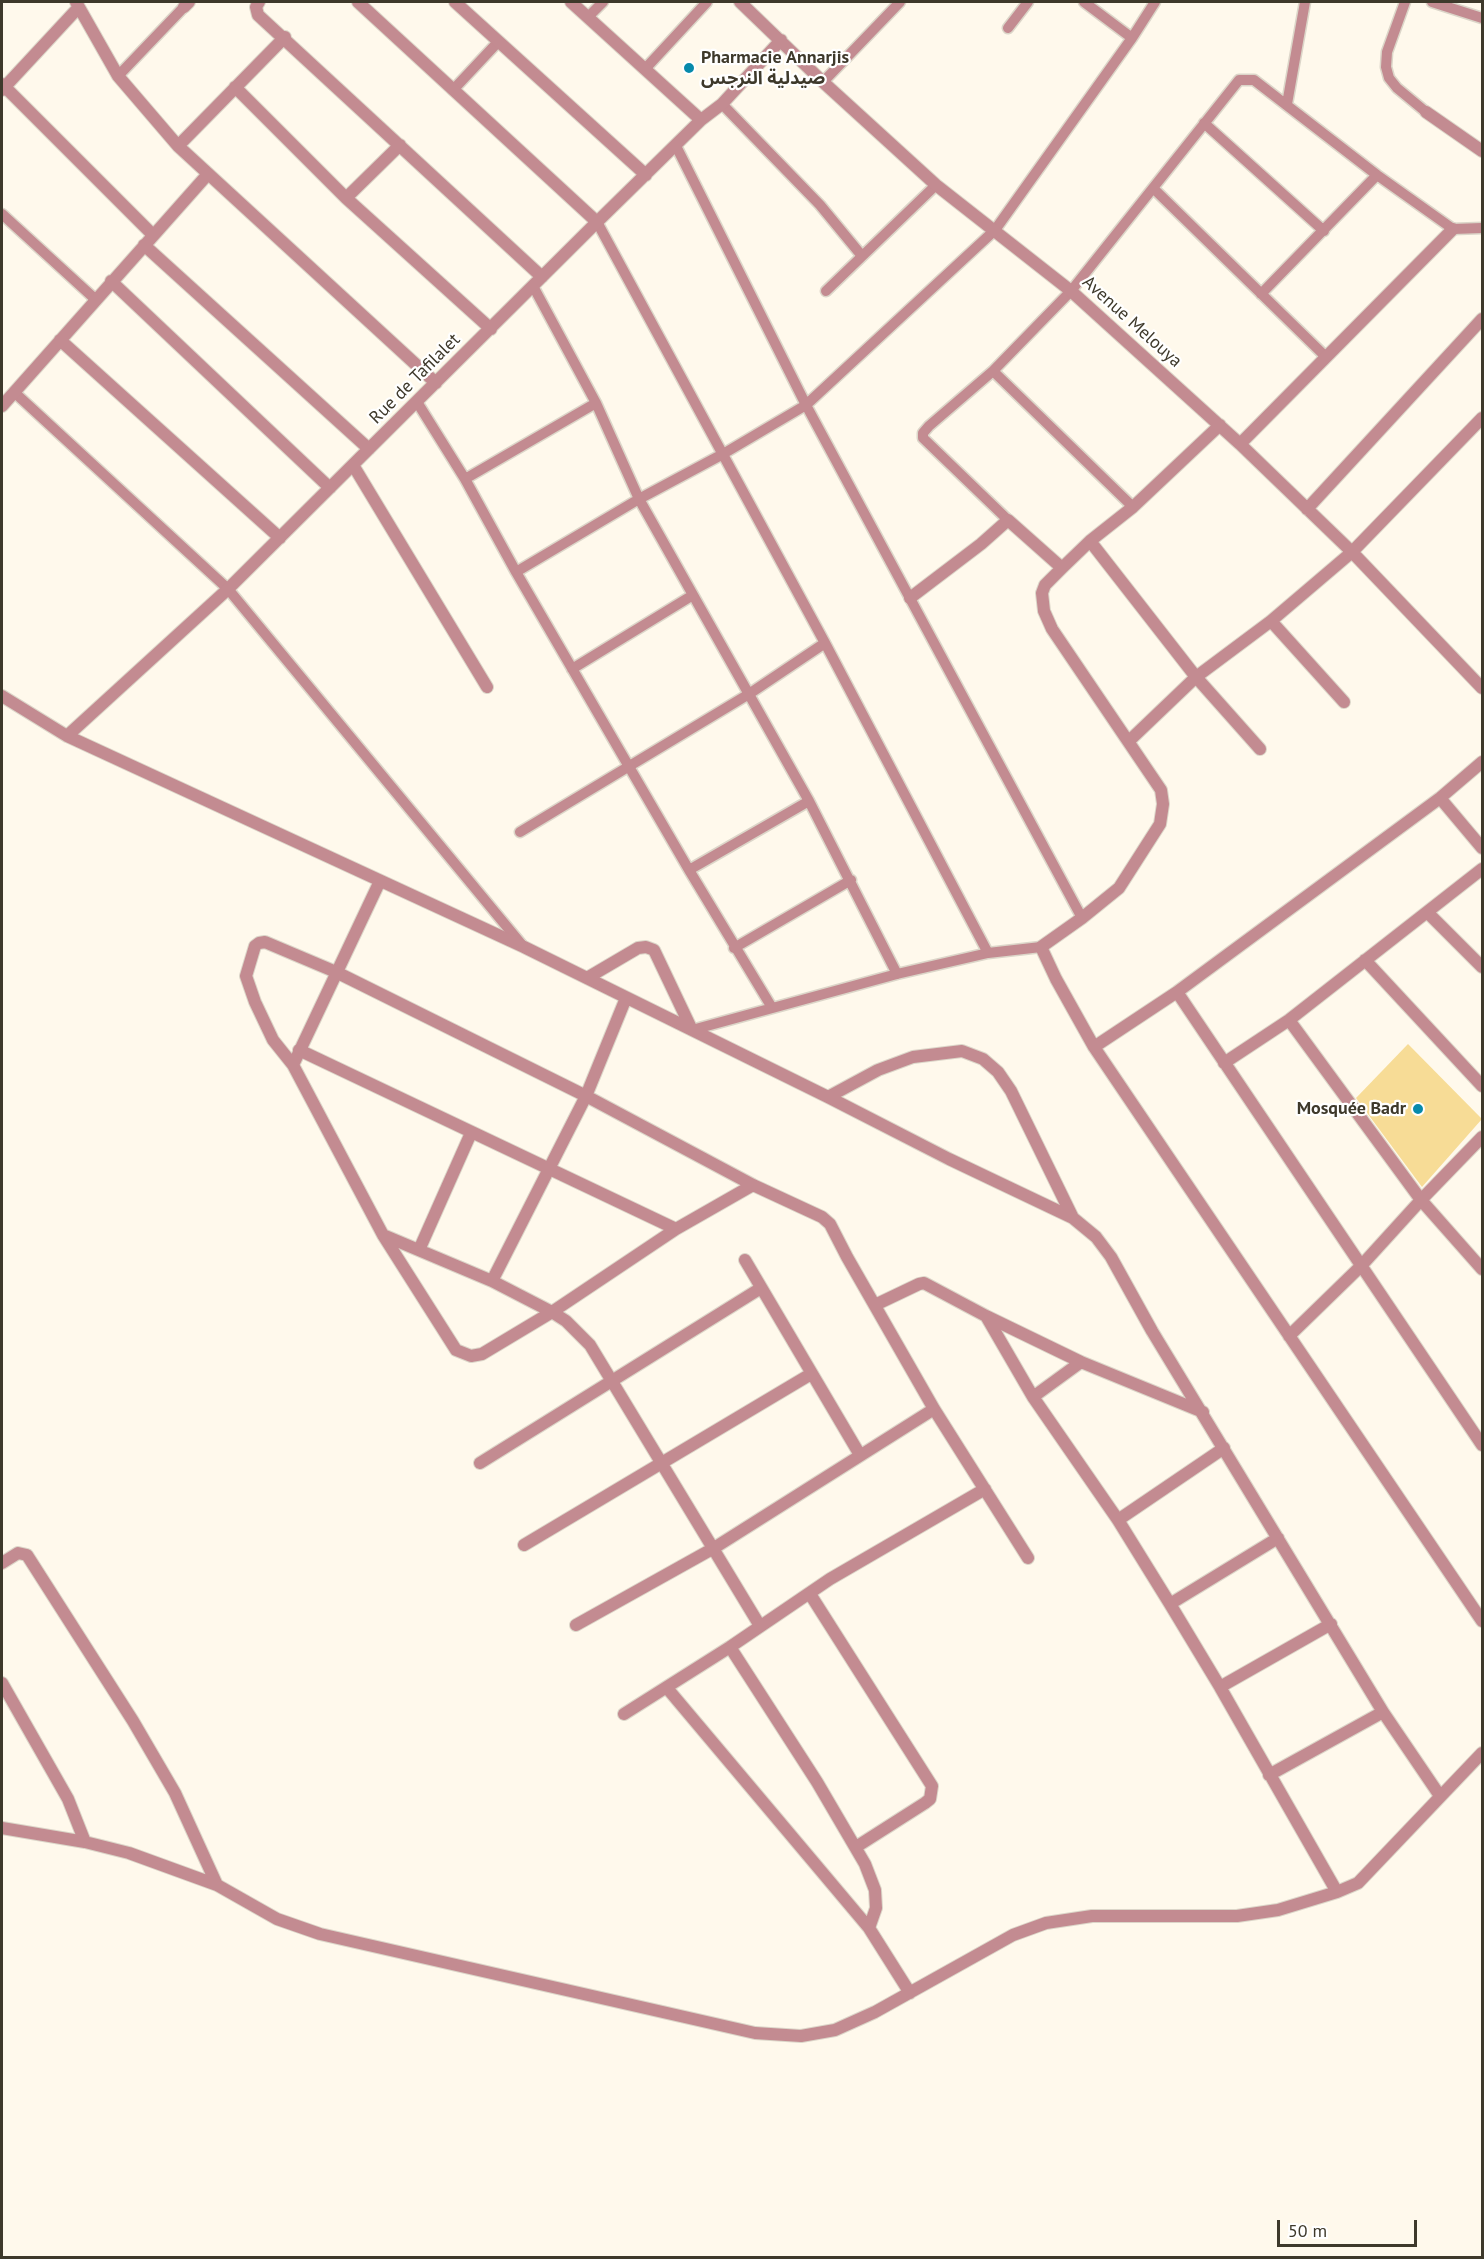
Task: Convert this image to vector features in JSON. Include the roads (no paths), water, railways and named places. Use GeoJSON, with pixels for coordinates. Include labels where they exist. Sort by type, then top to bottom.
{"type":"FeatureCollection","features":[{"type":"Feature","properties":{"kind":"street"},"geometry":{"type":"LineString","coordinates":[[259,2],[256,7],[258,15],[285,37],[400,145],[538,282]]}},
{"type":"Feature","properties":{"kind":"street"},"geometry":{"type":"LineString","coordinates":[[358,2],[597,222]]}},
{"type":"Feature","properties":{"kind":"street"},"geometry":{"type":"LineString","coordinates":[[455,2],[646,175]]}},
{"type":"Feature","properties":{"kind":"street"},"geometry":{"type":"LineString","coordinates":[[571,2],[701,120]]}},
{"type":"Feature","properties":{"kind":"street","name":"Avenue Melouya"},"geometry":{"type":"LineString","coordinates":[[740,2],[823,82],[936,185],[1071,291],[1220,425],[1480,680]]}},
{"type":"Feature","properties":{"kind":"street"},"geometry":{"type":"LineString","coordinates":[[369,449],[148,240],[2,87],[77,5],[118,76],[178,146],[436,383]]}},
{"type":"Feature","properties":{"kind":"street"},"geometry":{"type":"LineString","coordinates":[[178,146],[285,37]]}},
{"type":"Feature","properties":{"kind":"street","name":"Rue de Tafilalet"},"geometry":{"type":"LineString","coordinates":[[67,736],[228,589],[597,222],[701,120],[722,104],[781,40]]}},
{"type":"Feature","properties":{"kind":"street"},"geometry":{"type":"LineString","coordinates":[[235,87],[346,198],[491,329]]}},
{"type":"Feature","properties":{"kind":"street"},"geometry":{"type":"LineString","coordinates":[[1426,112],[1482,151]]}},
{"type":"Feature","properties":{"kind":"street"},"geometry":{"type":"LineString","coordinates":[[346,198],[400,145]]}},
{"type":"Feature","properties":{"kind":"street"},"geometry":{"type":"LineString","coordinates":[[2,406],[208,174]]}},
{"type":"Feature","properties":{"kind":"street"},"geometry":{"type":"LineString","coordinates":[[1240,444],[1453,229]]}},
{"type":"Feature","properties":{"kind":"street"},"geometry":{"type":"LineString","coordinates":[[111,281],[330,488]]}},
{"type":"Feature","properties":{"kind":"street"},"geometry":{"type":"LineString","coordinates":[[1307,509],[1482,319]]}},
{"type":"Feature","properties":{"kind":"street"},"geometry":{"type":"LineString","coordinates":[[60,340],[280,538]]}},
{"type":"Feature","properties":{"kind":"street"},"geometry":{"type":"LineString","coordinates":[[1129,741],[1196,677],[1271,621],[1352,552],[1482,418]]}},
{"type":"Feature","properties":{"kind":"street"},"geometry":{"type":"LineString","coordinates":[[1220,425],[1132,507],[1090,541],[1045,585],[1041,601],[1052,629],[1161,790],[1163,804],[1160,824],[1119,888],[1041,947],[1094,1047],[1482,1621]]}},
{"type":"Feature","properties":{"kind":"street"},"geometry":{"type":"LineString","coordinates":[[353,465],[487,687]]}},
{"type":"Feature","properties":{"kind":"street"},"geometry":{"type":"LineString","coordinates":[[910,598],[981,544],[1008,520],[1062,568]]}},
{"type":"Feature","properties":{"kind":"street"},"geometry":{"type":"LineString","coordinates":[[1090,541],[1196,677],[1260,750]]}},
{"type":"Feature","properties":{"kind":"street"},"geometry":{"type":"LineString","coordinates":[[1271,621],[1344,702]]}},
{"type":"Feature","properties":{"kind":"street"},"geometry":{"type":"LineString","coordinates":[[2,696],[67,736],[524,947],[949,1159],[1073,1218],[1096,1238],[1111,1257],[1152,1331],[1383,1712],[1440,1796]]}},
{"type":"Feature","properties":{"kind":"street"},"geometry":{"type":"LineString","coordinates":[[1094,1047],[1177,992],[1440,798],[1482,762]]}},
{"type":"Feature","properties":{"kind":"street"},"geometry":{"type":"LineString","coordinates":[[1440,798],[1482,848]]}},
{"type":"Feature","properties":{"kind":"street"},"geometry":{"type":"LineString","coordinates":[[1224,1063],[1289,1020],[1482,869]]}},
{"type":"Feature","properties":{"kind":"street"},"geometry":{"type":"LineString","coordinates":[[293,1065],[380,881]]}},
{"type":"Feature","properties":{"kind":"street"},"geometry":{"type":"LineString","coordinates":[[1427,912],[1482,967]]}},
{"type":"Feature","properties":{"kind":"street"},"geometry":{"type":"LineString","coordinates":[[753,1185],[676,1229],[552,1312],[482,1354],[471,1356],[456,1350],[383,1235],[293,1065],[273,1040],[255,1002],[246,976],[255,946],[265,942],[336,972],[586,1096],[753,1185],[822,1217],[830,1224],[846,1257],[934,1409],[1028,1558]]}},
{"type":"Feature","properties":{"kind":"street"},"geometry":{"type":"LineString","coordinates":[[587,978],[638,948],[646,947],[654,950],[692,1030]]}},
{"type":"Feature","properties":{"kind":"street"},"geometry":{"type":"LineString","coordinates":[[1365,960],[1482,1086]]}},
{"type":"Feature","properties":{"kind":"street"},"geometry":{"type":"LineString","coordinates":[[1177,992],[1482,1445]]}},
{"type":"Feature","properties":{"kind":"street"},"geometry":{"type":"LineString","coordinates":[[492,1281],[586,1096],[626,998]]}},
{"type":"Feature","properties":{"kind":"street"},"geometry":{"type":"LineString","coordinates":[[1289,1020],[1421,1200],[1482,1269]]}},
{"type":"Feature","properties":{"kind":"street"},"geometry":{"type":"LineString","coordinates":[[299,1050],[676,1229]]}},
{"type":"Feature","properties":{"kind":"street"},"geometry":{"type":"LineString","coordinates":[[828,1097],[878,1070],[914,1057],[963,1051],[983,1059],[998,1072],[1011,1090],[1073,1218]]}},
{"type":"Feature","properties":{"kind":"street"},"geometry":{"type":"LineString","coordinates":[[419,1250],[471,1133]]}},
{"type":"Feature","properties":{"kind":"street"},"geometry":{"type":"LineString","coordinates":[[1289,1336],[1361,1266],[1482,1137]]}},
{"type":"Feature","properties":{"kind":"street"},"geometry":{"type":"LineString","coordinates":[[383,1235],[492,1281],[552,1312],[566,1321],[590,1345],[760,1626]]}},
{"type":"Feature","properties":{"kind":"street"},"geometry":{"type":"LineString","coordinates":[[745,1260],[860,1455]]}},
{"type":"Feature","properties":{"kind":"street"},"geometry":{"type":"LineString","coordinates":[[875,1305],[924,1283],[1081,1362],[1203,1413]]}},
{"type":"Feature","properties":{"kind":"street"},"geometry":{"type":"LineString","coordinates":[[480,1463],[761,1288]]}},
{"type":"Feature","properties":{"kind":"street"},"geometry":{"type":"LineString","coordinates":[[986,1316],[1034,1397],[1118,1520],[1170,1604],[1337,1892]]}},
{"type":"Feature","properties":{"kind":"street"},"geometry":{"type":"LineString","coordinates":[[1034,1397],[1081,1362]]}},
{"type":"Feature","properties":{"kind":"street"},"geometry":{"type":"LineString","coordinates":[[524,1545],[811,1374]]}},
{"type":"Feature","properties":{"kind":"street"},"geometry":{"type":"LineString","coordinates":[[576,1625],[714,1548],[934,1409]]}},
{"type":"Feature","properties":{"kind":"street"},"geometry":{"type":"LineString","coordinates":[[1118,1520],[1224,1448]]}},
{"type":"Feature","properties":{"kind":"street"},"geometry":{"type":"LineString","coordinates":[[624,1714],[730,1647],[830,1579],[985,1489]]}},
{"type":"Feature","properties":{"kind":"street"},"geometry":{"type":"LineString","coordinates":[[1170,1604],[1278,1538]]}},
{"type":"Feature","properties":{"kind":"street"},"geometry":{"type":"LineString","coordinates":[[2,1563],[18,1553],[27,1555],[133,1721],[175,1793],[217,1885]]}},
{"type":"Feature","properties":{"kind":"street"},"geometry":{"type":"LineString","coordinates":[[810,1594],[932,1786],[930,1799],[856,1847]]}},
{"type":"Feature","properties":{"kind":"street"},"geometry":{"type":"LineString","coordinates":[[1220,1687],[1331,1624]]}},
{"type":"Feature","properties":{"kind":"street"},"geometry":{"type":"LineString","coordinates":[[730,1647],[865,1864],[875,1890],[876,1908],[869,1928]]}},
{"type":"Feature","properties":{"kind":"street"},"geometry":{"type":"LineString","coordinates":[[2,1683],[68,1799],[85,1842]]}},
{"type":"Feature","properties":{"kind":"street"},"geometry":{"type":"LineString","coordinates":[[667,1688],[869,1928],[910,1994]]}},
{"type":"Feature","properties":{"kind":"street"},"geometry":{"type":"LineString","coordinates":[[1269,1775],[1383,1712]]}},
{"type":"Feature","properties":{"kind":"street"},"geometry":{"type":"LineString","coordinates":[[2,1828],[85,1842],[129,1853],[217,1885],[277,1919],[320,1934],[756,2033],[801,2036],[835,2030],[910,1994],[1013,1935],[1046,1923],[1092,1916],[1237,1916],[1278,1910],[1337,1892],[1358,1883],[1482,1754]]}},
{"type":"Feature","properties":{"kind":"lane"},"geometry":{"type":"LineString","coordinates":[[588,17],[603,2]]}},
{"type":"Feature","properties":{"kind":"lane"},"geometry":{"type":"LineString","coordinates":[[645,69],[707,2]]}},
{"type":"Feature","properties":{"kind":"lane"},"geometry":{"type":"LineString","coordinates":[[823,82],[900,2]]}},
{"type":"Feature","properties":{"kind":"lane"},"geometry":{"type":"LineString","coordinates":[[1008,28],[1028,2]]}},
{"type":"Feature","properties":{"kind":"lane"},"geometry":{"type":"LineString","coordinates":[[1084,2],[1132,38]]}},
{"type":"Feature","properties":{"kind":"lane"},"geometry":{"type":"LineString","coordinates":[[516,572],[639,499],[723,454],[806,405],[995,230],[1132,38],[1155,2]]}},
{"type":"Feature","properties":{"kind":"lane"},"geometry":{"type":"LineString","coordinates":[[1287,104],[1305,2]]}},
{"type":"Feature","properties":{"kind":"lane"},"geometry":{"type":"LineString","coordinates":[[1405,2],[1387,52],[1386,67],[1389,78],[1397,88],[1426,112]]}},
{"type":"Feature","properties":{"kind":"lane"},"geometry":{"type":"LineString","coordinates":[[1431,2],[1482,18]]}},
{"type":"Feature","properties":{"kind":"lane"},"geometry":{"type":"LineString","coordinates":[[118,76],[187,4]]}},
{"type":"Feature","properties":{"kind":"lane"},"geometry":{"type":"LineString","coordinates":[[453,90],[498,42]]}},
{"type":"Feature","properties":{"kind":"lane"},"geometry":{"type":"LineString","coordinates":[[1008,520],[923,436],[928,426],[993,371],[1071,291],[1239,80],[1254,80],[1453,229],[1482,228]]}},
{"type":"Feature","properties":{"kind":"lane"},"geometry":{"type":"LineString","coordinates":[[722,104],[820,205],[862,256]]}},
{"type":"Feature","properties":{"kind":"lane"},"geometry":{"type":"LineString","coordinates":[[1204,123],[1324,231]]}},
{"type":"Feature","properties":{"kind":"lane"},"geometry":{"type":"LineString","coordinates":[[676,146],[806,405],[1082,918]]}},
{"type":"Feature","properties":{"kind":"lane"},"geometry":{"type":"LineString","coordinates":[[1261,294],[1377,174]]}},
{"type":"Feature","properties":{"kind":"lane"},"geometry":{"type":"LineString","coordinates":[[826,291],[936,185]]}},
{"type":"Feature","properties":{"kind":"lane"},"geometry":{"type":"LineString","coordinates":[[1153,188],[1326,357]]}},
{"type":"Feature","properties":{"kind":"lane"},"geometry":{"type":"LineString","coordinates":[[2,214],[95,299]]}},
{"type":"Feature","properties":{"kind":"lane"},"geometry":{"type":"LineString","coordinates":[[597,222],[825,643],[988,953]]}},
{"type":"Feature","properties":{"kind":"lane"},"geometry":{"type":"LineString","coordinates":[[538,282],[639,499],[809,801],[897,974]]}},
{"type":"Feature","properties":{"kind":"lane"},"geometry":{"type":"LineString","coordinates":[[993,371],[1132,507]]}},
{"type":"Feature","properties":{"kind":"lane"},"geometry":{"type":"LineString","coordinates":[[14,392],[228,589],[524,947]]}},
{"type":"Feature","properties":{"kind":"lane"},"geometry":{"type":"LineString","coordinates":[[417,402],[465,479],[516,572],[734,948],[771,1006]]}},
{"type":"Feature","properties":{"kind":"lane"},"geometry":{"type":"LineString","coordinates":[[465,479],[596,403]]}},
{"type":"Feature","properties":{"kind":"lane"},"geometry":{"type":"LineString","coordinates":[[572,669],[693,596]]}},
{"type":"Feature","properties":{"kind":"lane"},"geometry":{"type":"LineString","coordinates":[[520,832],[749,694],[825,643]]}},
{"type":"Feature","properties":{"kind":"lane"},"geometry":{"type":"LineString","coordinates":[[689,870],[809,801]]}},
{"type":"Feature","properties":{"kind":"lane"},"geometry":{"type":"LineString","coordinates":[[734,948],[851,880]]}},
{"type":"Feature","properties":{"kind":"lane"},"geometry":{"type":"LineString","coordinates":[[692,1030],[771,1006],[897,974],[988,953],[1041,947]]}},
{"type":"Feature","properties":{"kind":"place","name":"Pharmacie Annarjis صيدلية النرجس"},"geometry":{"type":"Point","coordinates":[689,68]}},
{"type":"Feature","properties":{"kind":"place","name":"Mosquée Badr"},"geometry":{"type":"Point","coordinates":[1418,1109]}}]}
